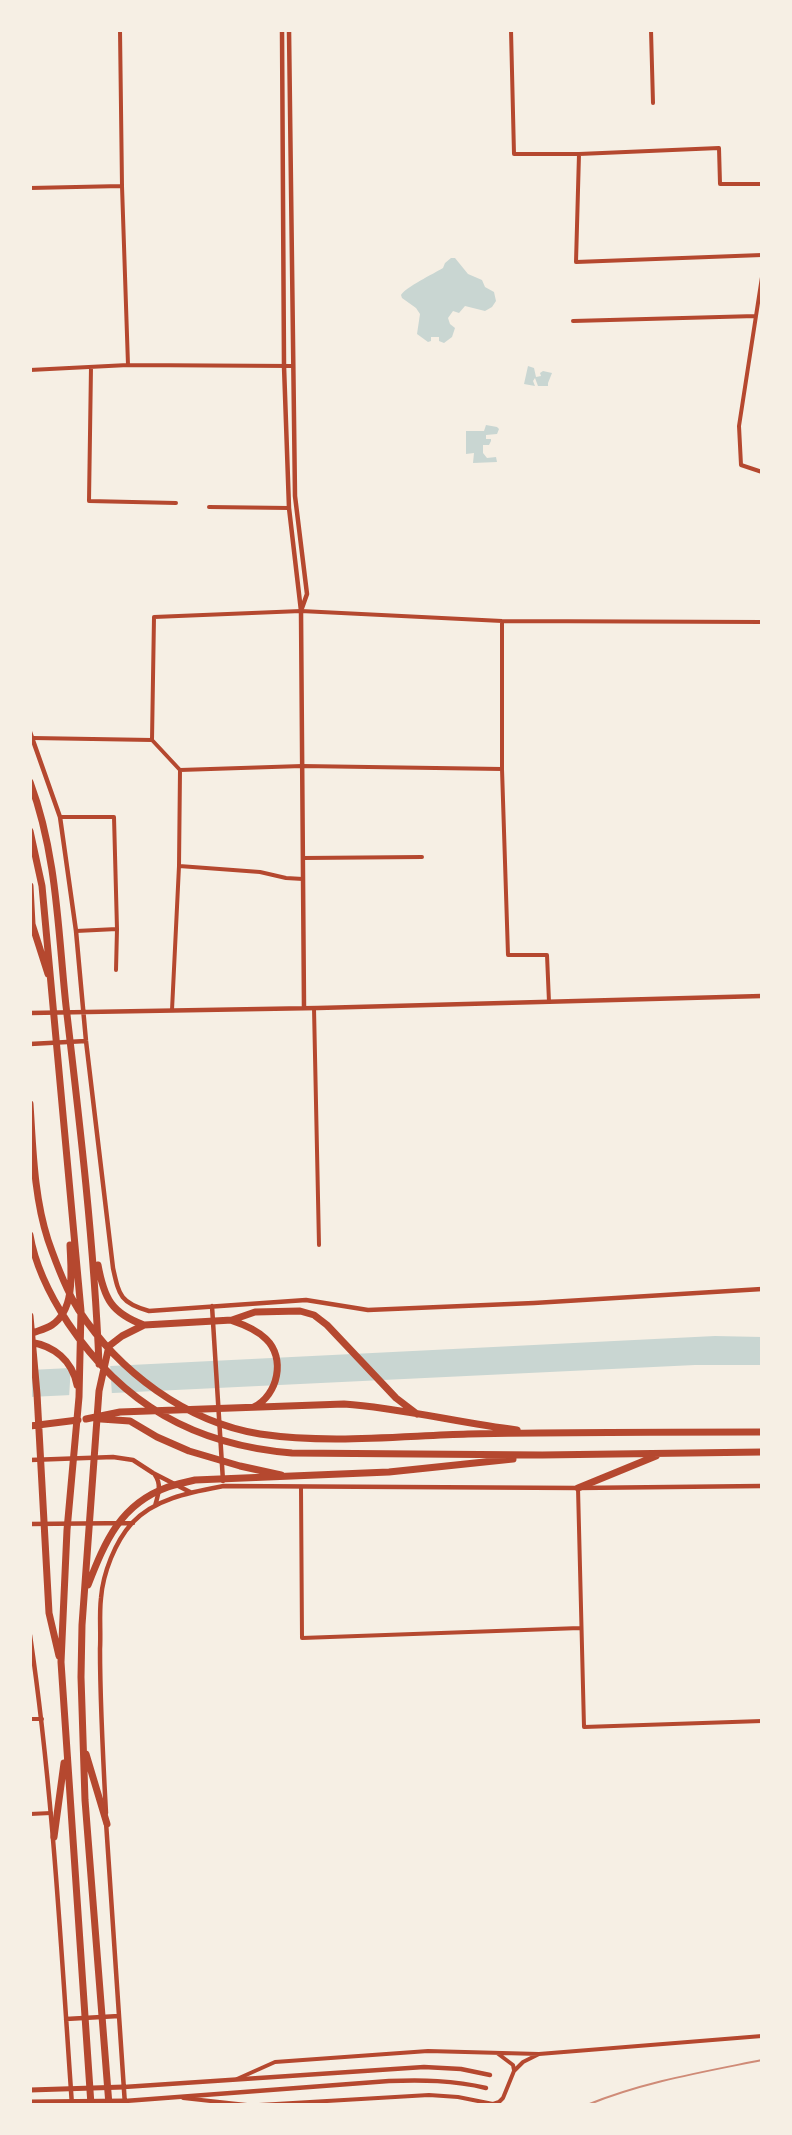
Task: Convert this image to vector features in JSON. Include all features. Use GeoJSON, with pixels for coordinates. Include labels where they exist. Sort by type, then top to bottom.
{"type":"FeatureCollection","features":[{"type":"Feature","properties":{"kind":"highway"},"geometry":{"type":"LineString","coordinates":[[30,782],[46,840],[56,891],[92,1236],[99,1391],[82,1625],[81,1677],[85,1800],[109,2105]]}},
{"type":"Feature","properties":{"kind":"highway"},"geometry":{"type":"LineString","coordinates":[[30,831],[42,886],[81,1311],[79,1397],[67,1530],[61,1678],[91,2105]]}},
{"type":"Feature","properties":{"kind":"highway"},"geometry":{"type":"LineString","coordinates":[[30,886],[32,924],[51,984]]}},
{"type":"Feature","properties":{"kind":"highway"},"geometry":{"type":"LineString","coordinates":[[30,1104],[33,1152],[47,1238],[62,1278],[78,1308],[120,1361],[156,1391],[201,1417],[248,1431],[292,1437],[353,1438],[541,1432],[762,1432]]}},
{"type":"Feature","properties":{"kind":"highway"},"geometry":{"type":"LineString","coordinates":[[30,1334],[51,1326],[65,1313],[70,1286],[66,1162]]}},
{"type":"Feature","properties":{"kind":"highway"},"geometry":{"type":"LineString","coordinates":[[30,1235],[38,1263],[60,1311],[102,1367],[135,1397],[190,1429],[239,1446],[292,1453],[355,1454],[542,1455],[762,1452]]}},
{"type":"Feature","properties":{"kind":"highway"},"geometry":{"type":"LineString","coordinates":[[92,1236],[102,1286],[119,1314],[144,1324],[232,1320],[255,1312],[300,1311],[314,1316],[327,1325],[396,1398],[417,1414]]}},
{"type":"Feature","properties":{"kind":"highway"},"geometry":{"type":"LineString","coordinates":[[30,1316],[37,1394],[49,1613],[61,1662]]}},
{"type":"Feature","properties":{"kind":"highway"},"geometry":{"type":"LineString","coordinates":[[168,1397],[218,1412],[248,1410],[267,1398],[276,1379],[276,1356],[272,1346],[256,1331],[232,1320]]}},
{"type":"Feature","properties":{"kind":"highway"},"geometry":{"type":"LineString","coordinates":[[99,1391],[109,1346],[144,1324]]}},
{"type":"Feature","properties":{"kind":"highway"},"geometry":{"type":"LineString","coordinates":[[30,1342],[39,1343],[61,1354],[76,1378],[79,1397]]}},
{"type":"Feature","properties":{"kind":"highway"},"geometry":{"type":"LineString","coordinates":[[30,1426],[120,1412],[215,1405],[234,1408],[344,1404],[373,1406],[476,1425],[541,1432]]}},
{"type":"Feature","properties":{"kind":"highway"},"geometry":{"type":"LineString","coordinates":[[86,1419],[130,1421],[189,1451],[240,1466],[292,1477]]}},
{"type":"Feature","properties":{"kind":"highway"},"geometry":{"type":"LineString","coordinates":[[578,1488],[661,1454]]}},
{"type":"Feature","properties":{"kind":"highway"},"geometry":{"type":"LineString","coordinates":[[85,1591],[106,1539],[124,1516],[141,1501],[167,1487],[195,1480],[389,1472],[542,1455]]}},
{"type":"Feature","properties":{"kind":"highway"},"geometry":{"type":"LineString","coordinates":[[84,1745],[107,1824]]}},
{"type":"Feature","properties":{"kind":"highway"},"geometry":{"type":"LineString","coordinates":[[54,1837],[66,1748]]}},
{"type":"Feature","properties":{"kind":"main road"},"geometry":{"type":"LineString","coordinates":[[30,2090],[124,2087]]}},
{"type":"Feature","properties":{"kind":"main road"},"geometry":{"type":"LineString","coordinates":[[30,2102],[125,2103]]}},
{"type":"Feature","properties":{"kind":"street"},"geometry":{"type":"LineString","coordinates":[[120,30],[128,365]]}},
{"type":"Feature","properties":{"kind":"street"},"geometry":{"type":"LineString","coordinates":[[282,30],[284,366],[289,508],[301,611],[304,1008]]}},
{"type":"Feature","properties":{"kind":"street"},"geometry":{"type":"LineString","coordinates":[[290,30],[295,496],[307,594],[301,611]]}},
{"type":"Feature","properties":{"kind":"street"},"geometry":{"type":"LineString","coordinates":[[511,30],[514,154],[579,154],[720,148],[720,184],[762,184]]}},
{"type":"Feature","properties":{"kind":"street"},"geometry":{"type":"LineString","coordinates":[[651,30],[653,103]]}},
{"type":"Feature","properties":{"kind":"street"},"geometry":{"type":"LineString","coordinates":[[579,154],[576,262],[762,255]]}},
{"type":"Feature","properties":{"kind":"street"},"geometry":{"type":"LineString","coordinates":[[30,188],[122,186]]}},
{"type":"Feature","properties":{"kind":"street"},"geometry":{"type":"LineString","coordinates":[[762,277],[739,426],[741,465],[762,472]]}},
{"type":"Feature","properties":{"kind":"street"},"geometry":{"type":"LineString","coordinates":[[573,321],[756,316]]}},
{"type":"Feature","properties":{"kind":"street"},"geometry":{"type":"LineString","coordinates":[[30,370],[128,365],[292,366]]}},
{"type":"Feature","properties":{"kind":"street"},"geometry":{"type":"LineString","coordinates":[[92,367],[89,501],[176,503]]}},
{"type":"Feature","properties":{"kind":"street"},"geometry":{"type":"LineString","coordinates":[[209,507],[289,508]]}},
{"type":"Feature","properties":{"kind":"street"},"geometry":{"type":"LineString","coordinates":[[172,1010],[179,866],[180,770],[152,740],[154,617],[301,611],[502,621],[762,622]]}},
{"type":"Feature","properties":{"kind":"street"},"geometry":{"type":"LineString","coordinates":[[502,621],[501,769],[508,955],[547,955],[549,1002]]}},
{"type":"Feature","properties":{"kind":"street"},"geometry":{"type":"LineString","coordinates":[[30,732],[60,816],[76,931],[86,1041],[113,1268],[123,1300],[132,1306],[149,1311],[306,1300],[368,1310],[762,1289]]}},
{"type":"Feature","properties":{"kind":"street"},"geometry":{"type":"LineString","coordinates":[[33,738],[152,740]]}},
{"type":"Feature","properties":{"kind":"street"},"geometry":{"type":"LineString","coordinates":[[180,770],[302,766],[501,769]]}},
{"type":"Feature","properties":{"kind":"street"},"geometry":{"type":"LineString","coordinates":[[60,816],[114,817],[116,970]]}},
{"type":"Feature","properties":{"kind":"street"},"geometry":{"type":"LineString","coordinates":[[303,858],[422,857]]}},
{"type":"Feature","properties":{"kind":"street"},"geometry":{"type":"LineString","coordinates":[[179,866],[260,872],[286,878],[304,879]]}},
{"type":"Feature","properties":{"kind":"street"},"geometry":{"type":"LineString","coordinates":[[76,931],[117,929]]}},
{"type":"Feature","properties":{"kind":"street"},"geometry":{"type":"LineString","coordinates":[[30,1013],[762,996]]}},
{"type":"Feature","properties":{"kind":"street"},"geometry":{"type":"LineString","coordinates":[[314,1008],[319,1245]]}},
{"type":"Feature","properties":{"kind":"street"},"geometry":{"type":"LineString","coordinates":[[30,1044],[86,1041]]}},
{"type":"Feature","properties":{"kind":"street"},"geometry":{"type":"LineString","coordinates":[[212,1306],[215,1405],[224,1486]]}},
{"type":"Feature","properties":{"kind":"street"},"geometry":{"type":"LineString","coordinates":[[30,1460],[113,1457],[133,1460],[190,1492]]}},
{"type":"Feature","properties":{"kind":"street"},"geometry":{"type":"LineString","coordinates":[[153,1473],[158,1480],[159,1490],[156,1506]]}},
{"type":"Feature","properties":{"kind":"street"},"geometry":{"type":"LineString","coordinates":[[486,2088],[430,2080],[389,2081],[125,2103],[100,1688],[101,1597],[115,1549],[132,1522],[156,1506],[190,1492],[224,1486],[578,1488],[762,1486]]}},
{"type":"Feature","properties":{"kind":"street"},"geometry":{"type":"LineString","coordinates":[[301,1488],[302,1638],[580,1628]]}},
{"type":"Feature","properties":{"kind":"street"},"geometry":{"type":"LineString","coordinates":[[578,1488],[584,1727],[762,1721]]}},
{"type":"Feature","properties":{"kind":"street"},"geometry":{"type":"LineString","coordinates":[[30,1524],[132,1522]]}},
{"type":"Feature","properties":{"kind":"street"},"geometry":{"type":"LineString","coordinates":[[30,1635],[43,1719],[54,1837],[72,2104]]}},
{"type":"Feature","properties":{"kind":"street"},"geometry":{"type":"LineString","coordinates":[[30,1719],[43,1719]]}},
{"type":"Feature","properties":{"kind":"street"},"geometry":{"type":"LineString","coordinates":[[30,1814],[51,1813]]}},
{"type":"Feature","properties":{"kind":"street"},"geometry":{"type":"LineString","coordinates":[[66,2019],[119,2016]]}},
{"type":"Feature","properties":{"kind":"street"},"geometry":{"type":"LineString","coordinates":[[237,2079],[275,2062],[428,2051],[539,2054],[762,2036]]}},
{"type":"Feature","properties":{"kind":"street"},"geometry":{"type":"LineString","coordinates":[[496,2052],[513,2064],[514,2071]]}},
{"type":"Feature","properties":{"kind":"street"},"geometry":{"type":"LineString","coordinates":[[259,2105],[416,2096],[458,2097],[486,2103],[499,2102],[503,2098],[514,2071],[523,2062],[539,2054]]}},
{"type":"Feature","properties":{"kind":"street"},"geometry":{"type":"LineString","coordinates":[[124,2087],[434,2067],[475,2071],[490,2075]]}},
{"type":"Feature","properties":{"kind":"street"},"geometry":{"type":"LineString","coordinates":[[179,2098],[247,2105]]}},
{"type":"Feature","properties":{"kind":"shaded area"},"geometry":{"type":"Polygon","coordinates":[[[451,258],[455,258],[468,274],[482,280],[485,287],[494,292],[496,301],[485,311],[465,306],[459,313],[453,311],[448,318],[450,324],[455,328],[452,337],[444,343],[439,341],[439,337],[431,337],[431,341],[428,342],[417,334],[420,314],[401,295],[443,268],[451,258]]]}},
{"type":"Feature","properties":{"kind":"shaded area"},"geometry":{"type":"Polygon","coordinates":[[[528,366],[534,368],[536,377],[541,376],[540,373],[543,371],[552,373],[548,386],[538,386],[535,378],[533,381],[535,386],[524,384],[528,366]]]}},
{"type":"Feature","properties":{"kind":"shaded area"},"geometry":{"type":"Polygon","coordinates":[[[486,425],[499,429],[497,434],[486,435],[486,439],[491,439],[491,441],[489,445],[483,445],[483,453],[487,458],[496,457],[497,462],[473,463],[474,453],[466,454],[466,431],[484,431],[486,425]]]}},
{"type":"Feature","properties":{"kind":"shaded area"},"geometry":{"type":"Polygon","coordinates":[[[715,1336],[762,1337],[762,1365],[695,1365],[30,1397],[30,1370],[715,1336]]]}},
{"type":"Feature","properties":{"kind":"pier"},"geometry":{"type":"Polygon","coordinates":[[[110,1363],[112,1396],[69,1398],[71,1365],[110,1363]]]}},
{"type":"Feature","properties":{"kind":"railway"},"geometry":{"type":"LineString","coordinates":[[587,2105],[651,2084],[762,2060]]}}]}
